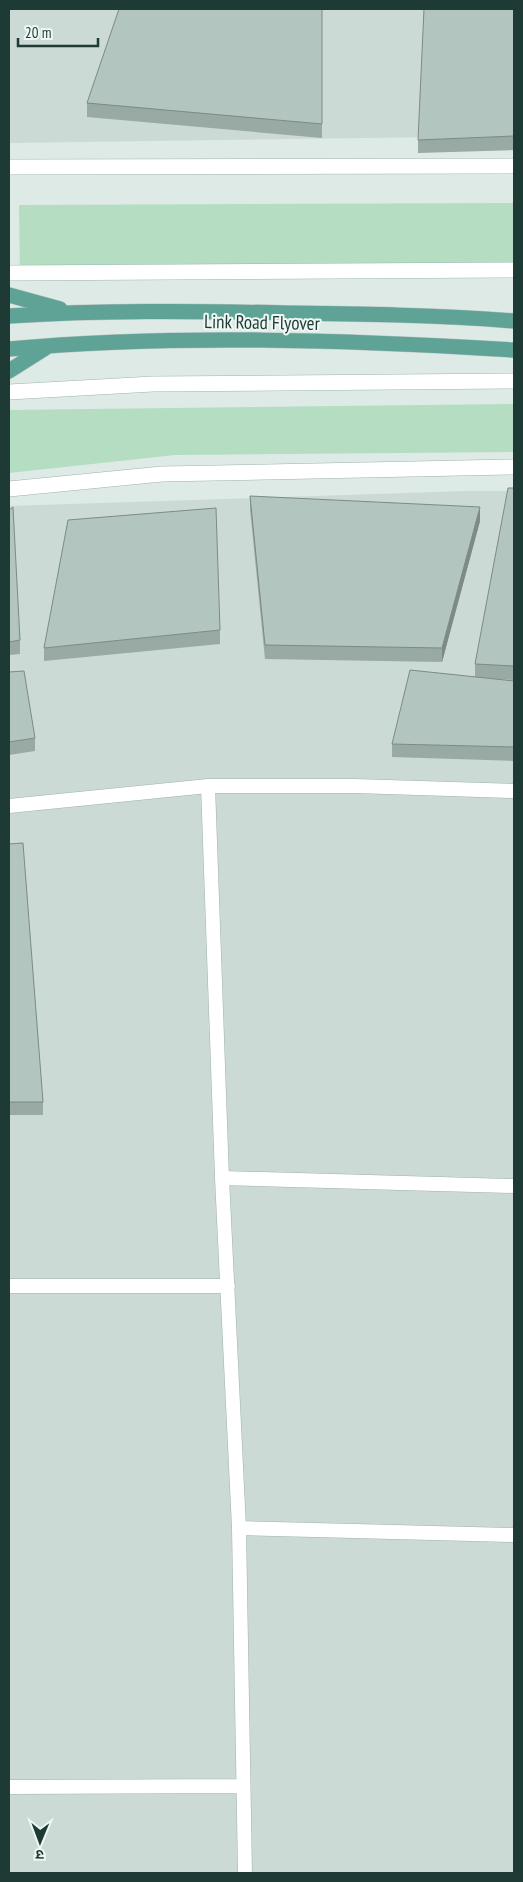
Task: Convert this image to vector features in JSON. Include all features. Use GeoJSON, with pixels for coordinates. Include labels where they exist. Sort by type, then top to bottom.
{"type":"FeatureCollection","features":[{"type":"Feature","properties":{"kind":"main road"},"geometry":{"type":"LineString","coordinates":[[9,295],[69,312]]}},
{"type":"Feature","properties":{"kind":"main road","name":"Link Road Flyover"},"geometry":{"type":"LineString","coordinates":[[9,316],[69,312],[329,314],[448,316],[514,321]]}},
{"type":"Feature","properties":{"kind":"main road","name":"Link Road Flyover"},"geometry":{"type":"LineString","coordinates":[[9,349],[50,345],[246,340],[514,350]]}},
{"type":"Feature","properties":{"kind":"main road"},"geometry":{"type":"LineString","coordinates":[[9,371],[50,345]]}},
{"type":"Feature","properties":{"kind":"street"},"geometry":{"type":"LineString","coordinates":[[9,167],[514,166]]}},
{"type":"Feature","properties":{"kind":"street"},"geometry":{"type":"LineString","coordinates":[[9,273],[514,270]]}},
{"type":"Feature","properties":{"kind":"street"},"geometry":{"type":"LineString","coordinates":[[9,392],[152,384],[514,380]]}},
{"type":"Feature","properties":{"kind":"street"},"geometry":{"type":"LineString","coordinates":[[9,489],[162,474],[514,467]]}},
{"type":"Feature","properties":{"kind":"lane"},"geometry":{"type":"LineString","coordinates":[[208,786],[222,1178],[239,1528],[245,1873]]}},
{"type":"Feature","properties":{"kind":"lane"},"geometry":{"type":"LineString","coordinates":[[9,806],[208,786],[355,786],[514,791]]}},
{"type":"Feature","properties":{"kind":"lane"},"geometry":{"type":"LineString","coordinates":[[222,1178],[514,1186]]}},
{"type":"Feature","properties":{"kind":"lane"},"geometry":{"type":"LineString","coordinates":[[9,1286],[228,1286]]}},
{"type":"Feature","properties":{"kind":"lane"},"geometry":{"type":"LineString","coordinates":[[239,1528],[514,1535]]}},
{"type":"Feature","properties":{"kind":"lane"},"geometry":{"type":"LineString","coordinates":[[9,1787],[243,1786]]}},
{"type":"Feature","properties":{"kind":"shaded area"},"geometry":{"type":"Polygon","coordinates":[[[9,9],[514,9],[514,136],[9,143],[9,9]]]}},
{"type":"Feature","properties":{"kind":"shaded area"},"geometry":{"type":"Polygon","coordinates":[[[514,491],[514,1873],[9,1873],[9,506],[514,491]]]}},
{"type":"Feature","properties":{"kind":"green space"},"geometry":{"type":"Polygon","coordinates":[[[514,203],[514,272],[20,274],[19,205],[514,203]]]}},
{"type":"Feature","properties":{"kind":"green space"},"geometry":{"type":"Polygon","coordinates":[[[514,404],[514,452],[175,455],[9,473],[9,410],[514,404]]]}},
{"type":"Feature","properties":{"kind":"building"},"geometry":{"type":"Polygon","coordinates":[[[119,9],[322,9],[322,124],[87,103],[119,9]]]}},
{"type":"Feature","properties":{"kind":"building"},"geometry":{"type":"Polygon","coordinates":[[[424,9],[514,9],[514,136],[418,140],[424,9]]]}},
{"type":"Feature","properties":{"kind":"building"},"geometry":{"type":"Polygon","coordinates":[[[508,488],[514,488],[514,666],[475,664],[508,488]]]}},
{"type":"Feature","properties":{"kind":"building"},"geometry":{"type":"Polygon","coordinates":[[[250,496],[480,507],[442,648],[265,645],[250,496]]]}},
{"type":"Feature","properties":{"kind":"building"},"geometry":{"type":"Polygon","coordinates":[[[13,507],[20,640],[9,642],[9,510],[13,507]]]}},
{"type":"Feature","properties":{"kind":"building"},"geometry":{"type":"Polygon","coordinates":[[[216,508],[220,630],[44,648],[68,520],[216,508]]]}},
{"type":"Feature","properties":{"kind":"building"},"geometry":{"type":"Polygon","coordinates":[[[410,670],[514,681],[514,747],[392,744],[410,670]]]}},
{"type":"Feature","properties":{"kind":"building"},"geometry":{"type":"Polygon","coordinates":[[[24,671],[35,738],[9,742],[9,672],[24,671]]]}},
{"type":"Feature","properties":{"kind":"building"},"geometry":{"type":"Polygon","coordinates":[[[23,843],[43,1102],[9,1102],[9,844],[23,843]]]}}]}
